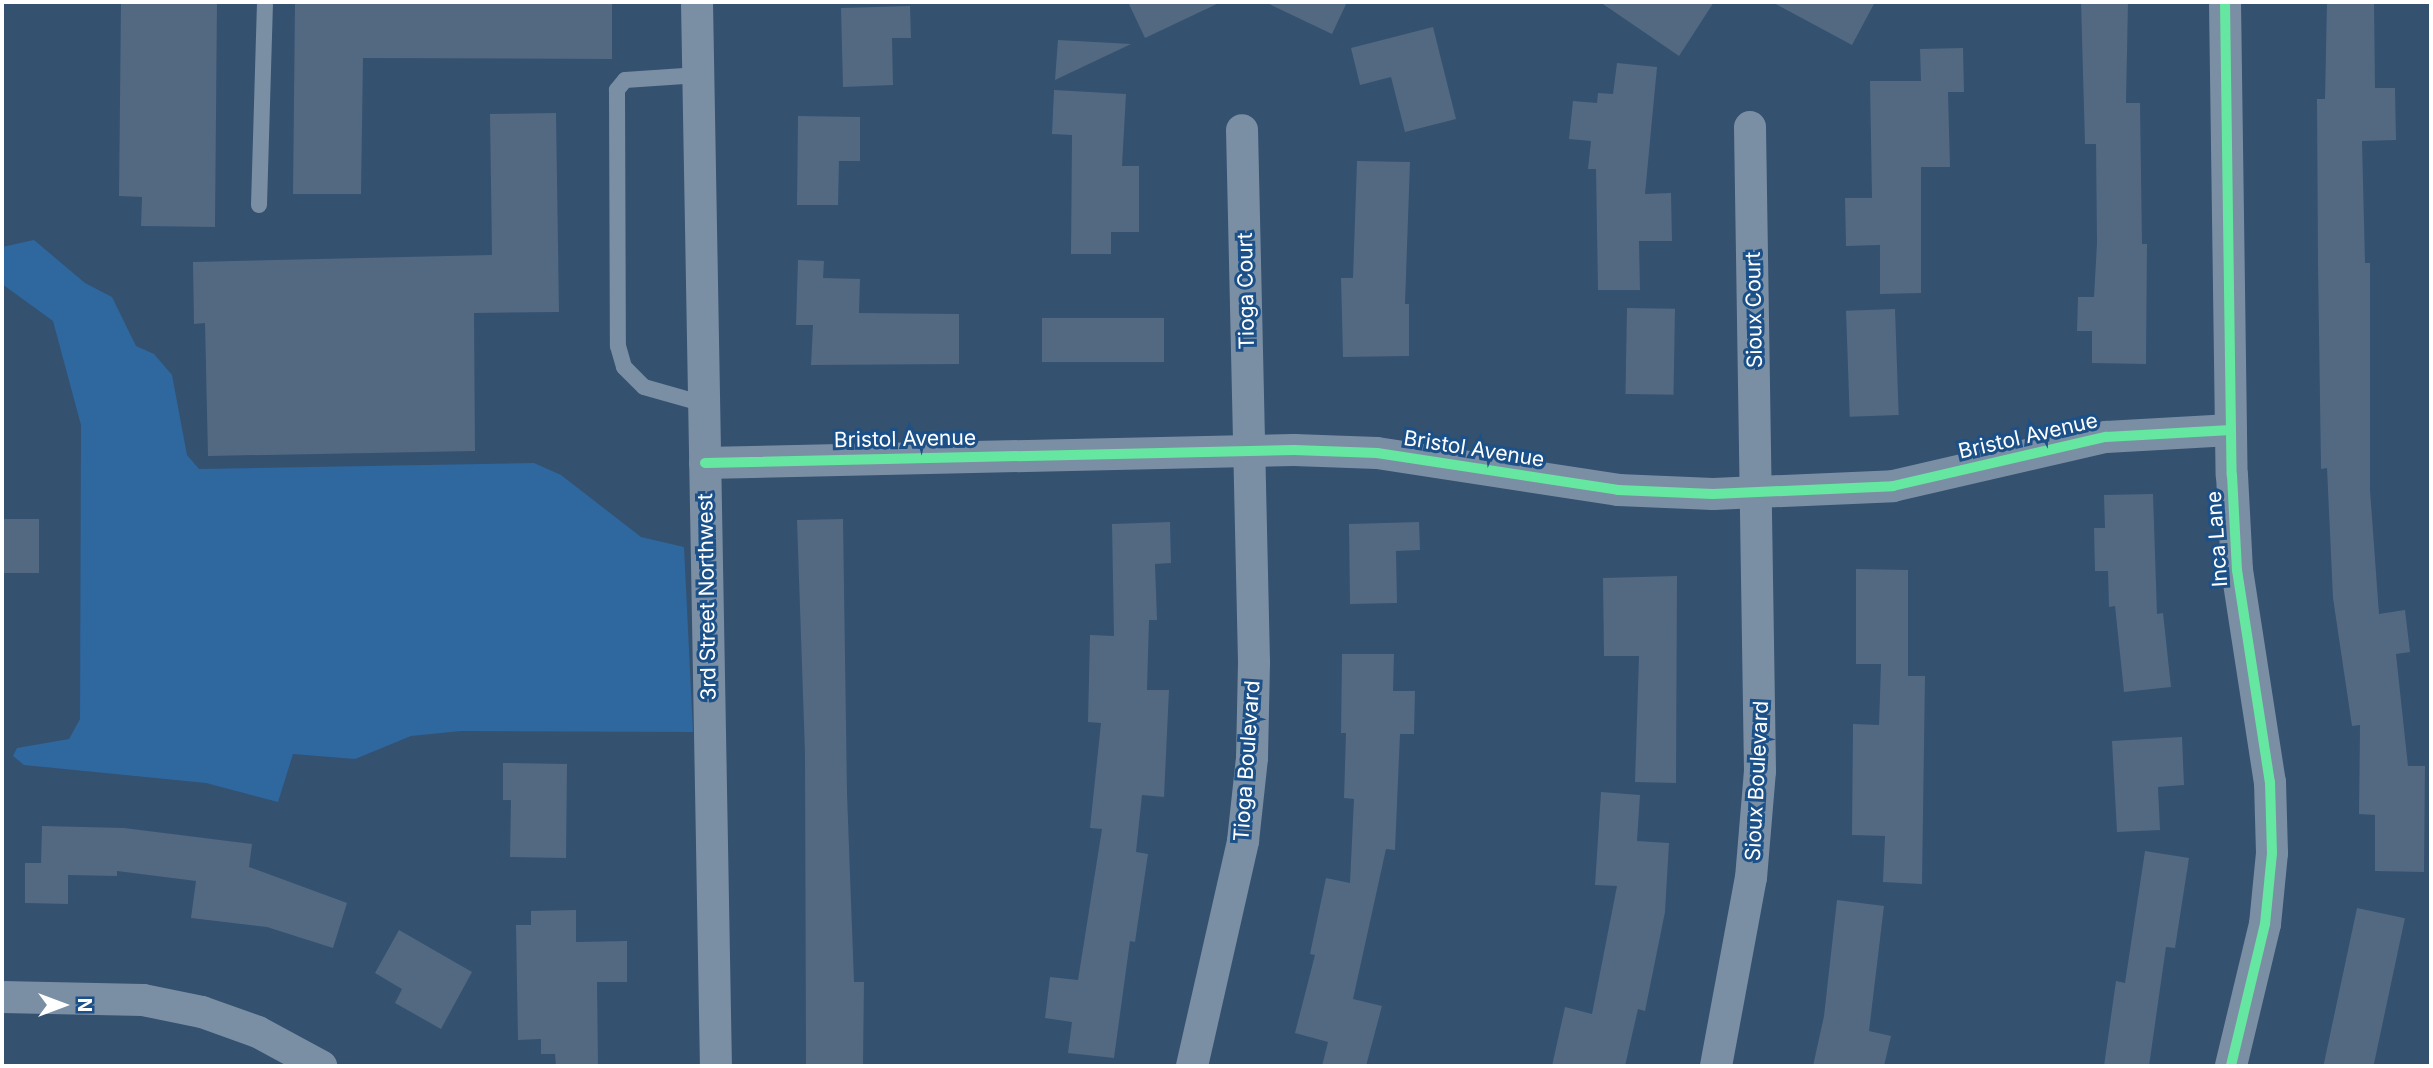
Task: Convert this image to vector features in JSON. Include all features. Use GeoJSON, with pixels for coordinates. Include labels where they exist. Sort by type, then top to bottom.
{"type":"FeatureCollection","features":[{"type":"Feature","properties":{"kind":"street","name":"3rd Street Northwest"},"geometry":{"type":"LineString","coordinates":[[697,2],[716,1066]]}},
{"type":"Feature","properties":{"kind":"street","name":"Inca Lane"},"geometry":{"type":"LineString","coordinates":[[2225,2],[2231,430],[2237,570],[2270,782],[2272,853],[2265,924],[2231,1066]]}},
{"type":"Feature","properties":{"kind":"street","name":"Sioux Court"},"geometry":{"type":"LineString","coordinates":[[1750,127],[1758,492]]}},
{"type":"Feature","properties":{"kind":"street","name":"Tioga Court"},"geometry":{"type":"LineString","coordinates":[[1242,130],[1250,451]]}},
{"type":"Feature","properties":{"kind":"street","name":"Bristol Avenue"},"geometry":{"type":"LineString","coordinates":[[705,463],[1250,451],[1377,453],[1618,490],[1758,492],[1894,486],[2106,436],[2231,430]]}},
{"type":"Feature","properties":{"kind":"street","name":"Tioga Boulevard"},"geometry":{"type":"LineString","coordinates":[[1192,1066],[1243,841],[1252,758],[1250,451]]}},
{"type":"Feature","properties":{"kind":"street","name":"Sioux Boulevard"},"geometry":{"type":"LineString","coordinates":[[1716,1066],[1752,878],[1760,771],[1758,492]]}},
{"type":"Feature","properties":{"kind":"street"},"geometry":{"type":"LineString","coordinates":[[2,997],[143,1000],[202,1012],[258,1032],[321,1066]]}},
{"type":"Feature","properties":{"kind":"lane"},"geometry":{"type":"LineString","coordinates":[[259,205],[265,2]]}},
{"type":"Feature","properties":{"kind":"lane"},"geometry":{"type":"LineString","coordinates":[[699,75],[625,80],[617,90],[618,346],[624,367],[644,387],[704,404]]}},
{"type":"Feature","properties":{"kind":"shaded area"},"geometry":{"type":"Polygon","coordinates":[[[34,240],[85,283],[112,297],[136,346],[154,354],[172,375],[187,455],[199,469],[534,463],[561,475],[641,537],[684,547],[693,732],[461,731],[411,736],[355,759],[293,754],[278,802],[206,783],[24,765],[13,756],[17,748],[69,739],[80,719],[81,425],[53,321],[2,284],[2,247],[34,240]]]}},
{"type":"Feature","properties":{"kind":"building"},"geometry":{"type":"Polygon","coordinates":[[[121,2],[217,2],[215,227],[141,226],[142,197],[119,196],[121,2]]]}},
{"type":"Feature","properties":{"kind":"building"},"geometry":{"type":"Polygon","coordinates":[[[295,2],[612,2],[612,59],[363,58],[361,194],[293,194],[295,2]]]}},
{"type":"Feature","properties":{"kind":"building"},"geometry":{"type":"Polygon","coordinates":[[[1128,2],[1221,2],[1145,38],[1128,2]]]}},
{"type":"Feature","properties":{"kind":"building"},"geometry":{"type":"Polygon","coordinates":[[[1265,2],[1347,2],[1332,34],[1265,2]]]}},
{"type":"Feature","properties":{"kind":"building"},"geometry":{"type":"Polygon","coordinates":[[[1600,2],[1714,2],[1679,56],[1600,2]]]}},
{"type":"Feature","properties":{"kind":"building"},"geometry":{"type":"Polygon","coordinates":[[[1772,2],[1875,2],[1852,45],[1772,2]]]}},
{"type":"Feature","properties":{"kind":"building"},"geometry":{"type":"Polygon","coordinates":[[[2081,2],[2128,2],[2126,103],[2140,103],[2142,244],[2147,244],[2146,364],[2092,363],[2092,331],[2077,331],[2078,297],[2094,297],[2097,243],[2096,144],[2085,144],[2081,2]]]}},
{"type":"Feature","properties":{"kind":"building"},"geometry":{"type":"Polygon","coordinates":[[[2327,2],[2374,2],[2375,88],[2395,88],[2396,140],[2362,141],[2365,263],[2370,263],[2370,490],[2379,614],[2405,610],[2410,652],[2396,654],[2408,766],[2425,766],[2424,872],[2375,871],[2375,815],[2359,814],[2360,725],[2352,726],[2333,598],[2327,468],[2321,469],[2318,264],[2317,99],[2325,99],[2327,2]]]}},
{"type":"Feature","properties":{"kind":"building"},"geometry":{"type":"Polygon","coordinates":[[[910,6],[911,38],[892,38],[893,85],[843,87],[841,8],[910,6]]]}},
{"type":"Feature","properties":{"kind":"building"},"geometry":{"type":"Polygon","coordinates":[[[1433,27],[1456,119],[1405,132],[1391,77],[1360,85],[1351,48],[1433,27]]]}},
{"type":"Feature","properties":{"kind":"building"},"geometry":{"type":"Polygon","coordinates":[[[1058,40],[1131,44],[1055,80],[1058,40]]]}},
{"type":"Feature","properties":{"kind":"building"},"geometry":{"type":"Polygon","coordinates":[[[1963,48],[1964,92],[1948,92],[1950,167],[1921,167],[1921,293],[1880,294],[1880,245],[1846,246],[1845,198],[1872,198],[1870,81],[1921,81],[1920,49],[1963,48]]]}},
{"type":"Feature","properties":{"kind":"building"},"geometry":{"type":"Polygon","coordinates":[[[1617,63],[1657,67],[1645,194],[1671,193],[1672,241],[1639,241],[1640,290],[1598,290],[1596,169],[1588,169],[1591,141],[1569,139],[1573,101],[1597,103],[1598,93],[1613,94],[1617,63]]]}},
{"type":"Feature","properties":{"kind":"building"},"geometry":{"type":"Polygon","coordinates":[[[1054,90],[1126,94],[1122,166],[1139,166],[1139,232],[1111,232],[1111,254],[1071,254],[1072,135],[1052,134],[1054,90]]]}},
{"type":"Feature","properties":{"kind":"building"},"geometry":{"type":"Polygon","coordinates":[[[556,113],[559,312],[474,313],[475,451],[208,456],[205,323],[194,324],[193,262],[492,255],[490,114],[556,113]]]}},
{"type":"Feature","properties":{"kind":"building"},"geometry":{"type":"Polygon","coordinates":[[[798,116],[860,117],[860,161],[839,161],[838,205],[797,205],[798,116]]]}},
{"type":"Feature","properties":{"kind":"building"},"geometry":{"type":"Polygon","coordinates":[[[1357,161],[1410,162],[1405,304],[1409,304],[1409,356],[1343,357],[1341,278],[1353,278],[1357,161]]]}},
{"type":"Feature","properties":{"kind":"building"},"geometry":{"type":"Polygon","coordinates":[[[798,260],[824,261],[823,278],[860,279],[859,313],[959,314],[959,364],[811,365],[813,325],[796,325],[798,260]]]}},
{"type":"Feature","properties":{"kind":"building"},"geometry":{"type":"Polygon","coordinates":[[[1627,308],[1675,309],[1673,395],[1625,394],[1627,308]]]}},
{"type":"Feature","properties":{"kind":"building"},"geometry":{"type":"Polygon","coordinates":[[[1895,309],[1899,415],[1850,417],[1846,311],[1895,309]]]}},
{"type":"Feature","properties":{"kind":"building"},"geometry":{"type":"Polygon","coordinates":[[[1042,318],[1164,318],[1164,362],[1042,362],[1042,318]]]}},
{"type":"Feature","properties":{"kind":"building"},"geometry":{"type":"Polygon","coordinates":[[[2153,494],[2157,614],[2163,613],[2171,687],[2124,692],[2115,606],[2109,607],[2108,571],[2095,571],[2094,528],[2105,528],[2104,495],[2153,494]]]}},
{"type":"Feature","properties":{"kind":"building"},"geometry":{"type":"Polygon","coordinates":[[[2,519],[39,519],[39,573],[2,573],[2,519]]]}},
{"type":"Feature","properties":{"kind":"building"},"geometry":{"type":"Polygon","coordinates":[[[843,519],[847,793],[854,982],[864,982],[863,1066],[806,1066],[805,753],[797,520],[843,519]]]}},
{"type":"Feature","properties":{"kind":"building"},"geometry":{"type":"Polygon","coordinates":[[[1170,522],[1171,563],[1155,564],[1157,620],[1149,620],[1147,690],[1169,690],[1164,797],[1142,795],[1136,852],[1148,854],[1135,942],[1130,941],[1114,1058],[1068,1053],[1072,1022],[1045,1018],[1050,977],[1078,980],[1102,829],[1090,828],[1101,723],[1088,722],[1090,635],[1114,636],[1112,524],[1170,522]]]}},
{"type":"Feature","properties":{"kind":"building"},"geometry":{"type":"Polygon","coordinates":[[[1419,522],[1420,550],[1396,551],[1397,603],[1350,604],[1349,524],[1419,522]]]}},
{"type":"Feature","properties":{"kind":"building"},"geometry":{"type":"Polygon","coordinates":[[[1856,569],[1908,570],[1908,676],[1925,676],[1922,884],[1883,882],[1885,836],[1852,835],[1853,724],[1879,725],[1881,664],[1856,664],[1856,569]]]}},
{"type":"Feature","properties":{"kind":"building"},"geometry":{"type":"Polygon","coordinates":[[[1677,576],[1676,783],[1635,782],[1639,656],[1604,656],[1603,578],[1677,576]]]}},
{"type":"Feature","properties":{"kind":"building"},"geometry":{"type":"Polygon","coordinates":[[[1342,654],[1394,654],[1393,691],[1415,691],[1414,734],[1400,734],[1395,850],[1386,849],[1353,999],[1382,1006],[1366,1066],[1322,1066],[1328,1042],[1295,1033],[1315,955],[1310,954],[1326,878],[1350,883],[1354,799],[1344,798],[1346,733],[1341,733],[1342,654]]]}},
{"type":"Feature","properties":{"kind":"building"},"geometry":{"type":"Polygon","coordinates":[[[2182,737],[2184,785],[2158,787],[2160,830],[2117,832],[2112,741],[2182,737]]]}},
{"type":"Feature","properties":{"kind":"building"},"geometry":{"type":"Polygon","coordinates":[[[503,763],[567,764],[566,858],[510,857],[511,800],[503,800],[503,763]]]}},
{"type":"Feature","properties":{"kind":"building"},"geometry":{"type":"Polygon","coordinates":[[[1601,792],[1640,795],[1637,841],[1669,843],[1665,912],[1645,1011],[1638,1009],[1625,1066],[1552,1066],[1565,1007],[1592,1014],[1617,886],[1595,885],[1601,792]]]}},
{"type":"Feature","properties":{"kind":"building"},"geometry":{"type":"Polygon","coordinates":[[[42,826],[124,828],[252,844],[249,867],[347,903],[333,948],[267,927],[191,918],[196,881],[117,871],[117,876],[68,875],[68,904],[25,903],[25,863],[41,863],[42,826]]]}},
{"type":"Feature","properties":{"kind":"building"},"geometry":{"type":"Polygon","coordinates":[[[2145,851],[2189,858],[2175,948],[2166,947],[2149,1066],[2104,1066],[2116,981],[2125,983],[2145,851]]]}},
{"type":"Feature","properties":{"kind":"building"},"geometry":{"type":"Polygon","coordinates":[[[1837,900],[1884,906],[1869,1031],[1891,1036],[1884,1066],[1813,1066],[1824,1016],[1837,900]]]}},
{"type":"Feature","properties":{"kind":"building"},"geometry":{"type":"Polygon","coordinates":[[[2357,908],[2405,918],[2374,1066],[2324,1065],[2357,908]]]}},
{"type":"Feature","properties":{"kind":"building"},"geometry":{"type":"Polygon","coordinates":[[[576,910],[576,942],[627,941],[627,982],[597,982],[598,1066],[556,1066],[555,1054],[541,1054],[541,1039],[518,1040],[516,925],[531,925],[531,911],[576,910]]]}},
{"type":"Feature","properties":{"kind":"building"},"geometry":{"type":"Polygon","coordinates":[[[399,930],[472,972],[441,1029],[395,1003],[402,989],[375,973],[399,930]]]}},
{"type":"Feature","properties":{"kind":"cycle path"},"geometry":{"type":"LineString","coordinates":[[2225,2],[2232,475],[2237,570],[2270,782],[2272,853],[2265,924],[2231,1066]]}},
{"type":"Feature","properties":{"kind":"cycle path"},"geometry":{"type":"LineString","coordinates":[[705,463],[1294,450],[1377,453],[1618,490],[1713,494],[1893,486],[2106,437],[2231,430]]}}]}
